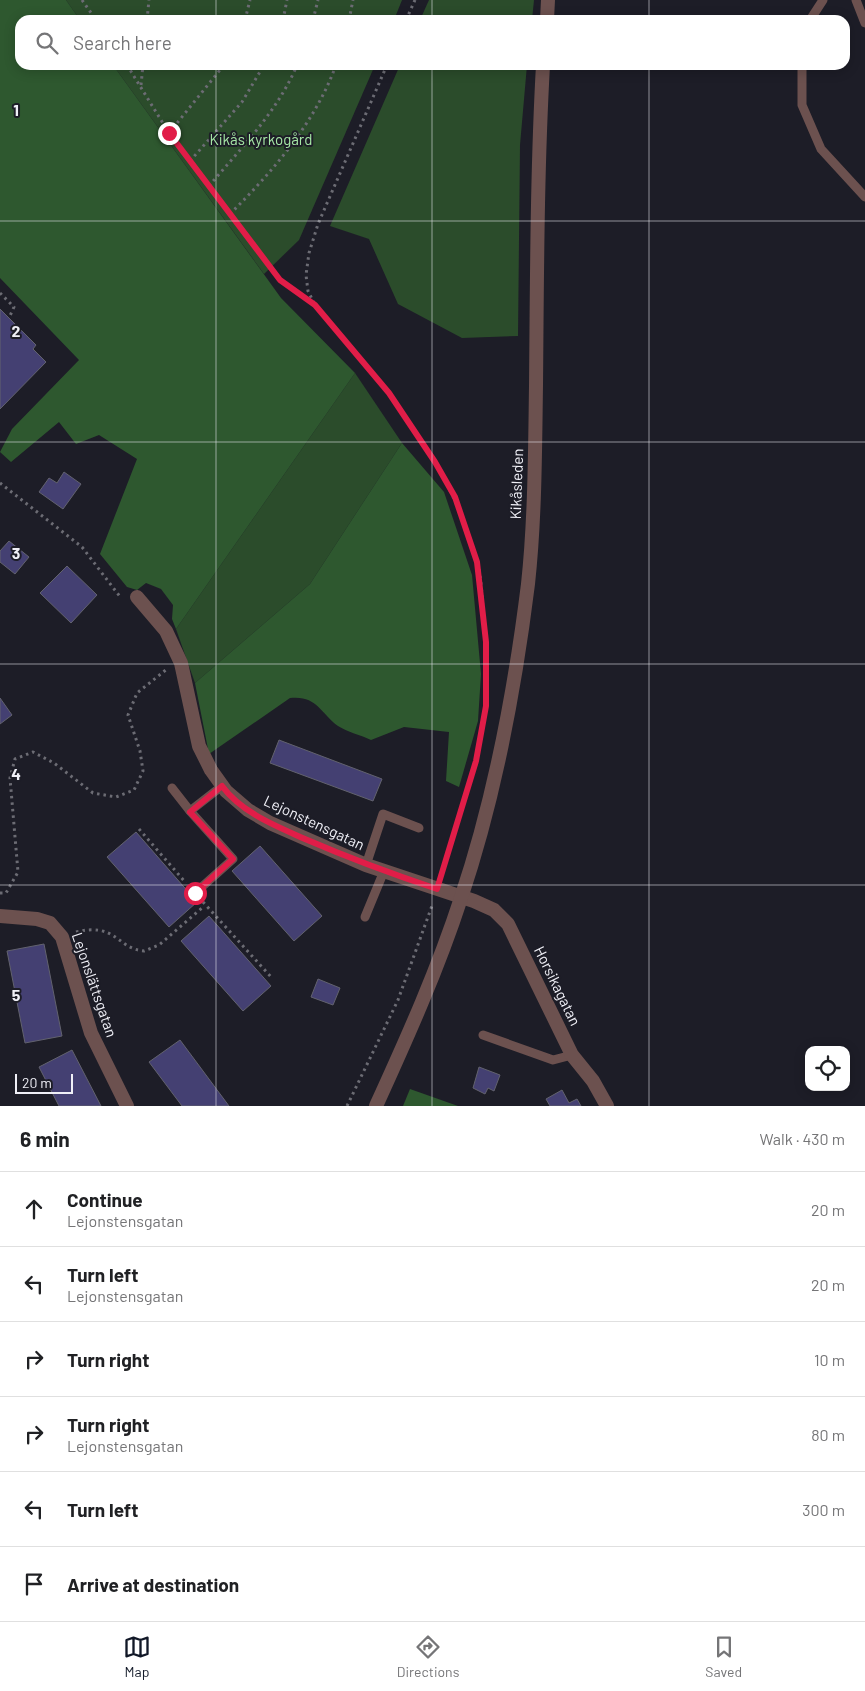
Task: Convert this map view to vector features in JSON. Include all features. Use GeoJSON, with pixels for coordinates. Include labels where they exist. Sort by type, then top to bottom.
{"type":"FeatureCollection","features":[{"type":"Feature","properties":{"kind":"street"},"geometry":{"type":"LineString","coordinates":[[547,15],[548,0]]}},
{"type":"Feature","properties":{"kind":"street","name":"Kikåsleden"},"geometry":{"type":"LineString","coordinates":[[462,897],[500,751],[528,583],[535,485],[538,156],[544,70]]}},
{"type":"Feature","properties":{"kind":"street","name":"Lejonstensgatan"},"geometry":{"type":"LineString","coordinates":[[130,600],[166,631],[178,658],[199,746],[222,786],[248,810],[270,823],[366,865],[462,897]]}},
{"type":"Feature","properties":{"kind":"street"},"geometry":{"type":"LineString","coordinates":[[376,1106],[405,1042],[462,897]]}},
{"type":"Feature","properties":{"kind":"street","name":"Horsikagatan"},"geometry":{"type":"LineString","coordinates":[[462,897],[494,910],[508,924],[572,1055],[593,1082],[607,1106]]}},
{"type":"Feature","properties":{"kind":"street","name":"Lejonslättsgatan"},"geometry":{"type":"LineString","coordinates":[[0,916],[37,919],[50,924],[62,936],[91,1033],[127,1106]]}},
{"type":"Feature","properties":{"kind":"lane"},"geometry":{"type":"LineString","coordinates":[[813,15],[823,0]]}},
{"type":"Feature","properties":{"kind":"lane"},"geometry":{"type":"LineString","coordinates":[[856,0],[865,23]]}},
{"type":"Feature","properties":{"kind":"lane"},"geometry":{"type":"LineString","coordinates":[[802,70],[802,105],[821,149],[865,198]]}},
{"type":"Feature","properties":{"kind":"lane"},"geometry":{"type":"LineString","coordinates":[[190,812],[222,786]]}},
{"type":"Feature","properties":{"kind":"lane"},"geometry":{"type":"LineString","coordinates":[[172,788],[190,812],[233,859],[195,893]]}},
{"type":"Feature","properties":{"kind":"lane"},"geometry":{"type":"LineString","coordinates":[[366,865],[383,814],[419,828]]}},
{"type":"Feature","properties":{"kind":"lane"},"geometry":{"type":"LineString","coordinates":[[365,917],[384,872]]}},
{"type":"Feature","properties":{"kind":"lane"},"geometry":{"type":"LineString","coordinates":[[483,1036],[553,1060],[572,1055]]}},
{"type":"Feature","properties":{"kind":"path"},"geometry":{"type":"LineString","coordinates":[[82,0],[92,15]]}},
{"type":"Feature","properties":{"kind":"path"},"geometry":{"type":"LineString","coordinates":[[148,15],[149,0]]}},
{"type":"Feature","properties":{"kind":"path"},"geometry":{"type":"LineString","coordinates":[[246,15],[250,0]]}},
{"type":"Feature","properties":{"kind":"path"},"geometry":{"type":"LineString","coordinates":[[284,15],[287,0]]}},
{"type":"Feature","properties":{"kind":"path"},"geometry":{"type":"LineString","coordinates":[[314,15],[318,0]]}},
{"type":"Feature","properties":{"kind":"path"},"geometry":{"type":"LineString","coordinates":[[350,15],[353,0]]}},
{"type":"Feature","properties":{"kind":"path"},"geometry":{"type":"LineString","coordinates":[[408,15],[415,0]]}},
{"type":"Feature","properties":{"kind":"path"},"geometry":{"type":"LineString","coordinates":[[130,70],[169,133],[280,280],[315,305]]}},
{"type":"Feature","properties":{"kind":"path"},"geometry":{"type":"LineString","coordinates":[[141,86],[143,70]]}},
{"type":"Feature","properties":{"kind":"path"},"geometry":{"type":"LineString","coordinates":[[169,133],[220,70]]}},
{"type":"Feature","properties":{"kind":"path"},"geometry":{"type":"LineString","coordinates":[[190,161],[242,102],[261,70]]}},
{"type":"Feature","properties":{"kind":"path"},"geometry":{"type":"LineString","coordinates":[[209,186],[265,118],[280,97],[294,70]]}},
{"type":"Feature","properties":{"kind":"path"},"geometry":{"type":"LineString","coordinates":[[230,214],[252,192],[314,115],[334,70]]}},
{"type":"Feature","properties":{"kind":"path"},"geometry":{"type":"LineString","coordinates":[[347,1106],[398,1000],[437,889],[476,761],[486,706],[486,642],[477,562],[455,497],[435,462],[389,393],[315,305],[308,291],[306,275],[309,253],[318,224],[385,70]]}},
{"type":"Feature","properties":{"kind":"path"},"geometry":{"type":"LineString","coordinates":[[0,292],[14,307],[9,318]]}},
{"type":"Feature","properties":{"kind":"path"},"geometry":{"type":"LineString","coordinates":[[0,483],[82,547],[130,600]]}},
{"type":"Feature","properties":{"kind":"path"},"geometry":{"type":"LineString","coordinates":[[0,893],[6,893],[18,872],[10,778],[15,760],[33,752],[54,763],[93,793],[116,797],[134,790],[143,771],[140,751],[128,715],[137,693],[178,658]]}},
{"type":"Feature","properties":{"kind":"path"},"geometry":{"type":"LineString","coordinates":[[139,829],[272,978]]}},
{"type":"Feature","properties":{"kind":"path"},"geometry":{"type":"LineString","coordinates":[[84,930],[108,932],[132,947],[144,951],[159,945],[202,908]]}},
{"type":"Feature","properties":{"kind":"green space"},"geometry":{"type":"Polygon","coordinates":[[[0,0],[66,0],[76,15],[15,15],[15,70],[117,70],[281,298],[355,373],[176,629],[172,619],[173,605],[161,589],[146,583],[137,590],[127,587],[100,554],[137,459],[99,435],[76,444],[59,422],[11,462],[0,452],[12,429],[79,360],[0,278],[0,0]]]}},
{"type":"Feature","properties":{"kind":"green space"},"geometry":{"type":"Polygon","coordinates":[[[66,0],[402,0],[396,15],[76,15],[66,0]]]}},
{"type":"Feature","properties":{"kind":"green space"},"geometry":{"type":"Polygon","coordinates":[[[429,0],[534,0],[532,15],[422,15],[429,0]]]}},
{"type":"Feature","properties":{"kind":"green space","name":"Kikås kyrkogård"},"geometry":{"type":"Polygon","coordinates":[[[117,70],[373,70],[299,240],[264,274],[117,70]]]}},
{"type":"Feature","properties":{"kind":"green space"},"geometry":{"type":"Polygon","coordinates":[[[398,70],[527,70],[520,145],[518,336],[462,338],[398,304],[369,239],[330,226],[398,70]]]}},
{"type":"Feature","properties":{"kind":"green space"},"geometry":{"type":"Polygon","coordinates":[[[355,373],[402,443],[310,584],[195,683],[176,629],[355,373]]]}},
{"type":"Feature","properties":{"kind":"green space"},"geometry":{"type":"Polygon","coordinates":[[[402,443],[444,492],[472,575],[481,674],[478,721],[459,787],[446,781],[449,732],[404,727],[371,740],[338,726],[312,702],[299,698],[290,698],[209,754],[195,683],[310,584],[402,443]]]}},
{"type":"Feature","properties":{"kind":"green space"},"geometry":{"type":"Polygon","coordinates":[[[410,1089],[458,1106],[403,1106],[410,1089]]]}},
{"type":"Feature","properties":{"kind":"building"},"geometry":{"type":"Polygon","coordinates":[[[0,309],[36,345],[33,349],[46,362],[0,409],[0,309]]]}},
{"type":"Feature","properties":{"kind":"building"},"geometry":{"type":"Polygon","coordinates":[[[64,472],[81,484],[63,509],[39,492],[49,478],[57,483],[64,472]]]}},
{"type":"Feature","properties":{"kind":"building"},"geometry":{"type":"Polygon","coordinates":[[[9,541],[29,557],[15,574],[0,562],[0,551],[9,541]]]}},
{"type":"Feature","properties":{"kind":"building"},"geometry":{"type":"Polygon","coordinates":[[[67,566],[97,595],[71,623],[40,593],[67,566]]]}},
{"type":"Feature","properties":{"kind":"building"},"geometry":{"type":"Polygon","coordinates":[[[0,698],[12,715],[0,724],[0,698]]]}},
{"type":"Feature","properties":{"kind":"building"},"geometry":{"type":"Polygon","coordinates":[[[279,740],[382,779],[373,801],[270,763],[279,740]]]}},
{"type":"Feature","properties":{"kind":"building"},"geometry":{"type":"Polygon","coordinates":[[[136,832],[197,902],[169,927],[107,857],[136,832]]]}},
{"type":"Feature","properties":{"kind":"building"},"geometry":{"type":"Polygon","coordinates":[[[260,846],[322,916],[294,941],[232,871],[260,846]]]}},
{"type":"Feature","properties":{"kind":"building"},"geometry":{"type":"Polygon","coordinates":[[[209,916],[271,986],[243,1011],[181,941],[209,916]]]}},
{"type":"Feature","properties":{"kind":"building"},"geometry":{"type":"Polygon","coordinates":[[[44,944],[62,1036],[25,1043],[7,951],[44,944]]]}},
{"type":"Feature","properties":{"kind":"building"},"geometry":{"type":"Polygon","coordinates":[[[318,979],[340,988],[333,1005],[311,997],[318,979]]]}},
{"type":"Feature","properties":{"kind":"building"},"geometry":{"type":"Polygon","coordinates":[[[180,1040],[229,1106],[182,1106],[149,1062],[180,1040]]]}},
{"type":"Feature","properties":{"kind":"building"},"geometry":{"type":"Polygon","coordinates":[[[72,1050],[101,1106],[59,1106],[39,1067],[72,1050]]]}},
{"type":"Feature","properties":{"kind":"building"},"geometry":{"type":"Polygon","coordinates":[[[479,1067],[500,1075],[494,1091],[488,1088],[485,1094],[473,1088],[479,1067]]]}},
{"type":"Feature","properties":{"kind":"building"},"geometry":{"type":"Polygon","coordinates":[[[562,1090],[569,1103],[577,1099],[581,1106],[550,1106],[546,1099],[562,1090]]]}},
{"type":"Feature","properties":{"kind":"route"},"geometry":{"type":"LineString","coordinates":[[169,133],[280,280],[315,305],[349,343],[389,393],[435,462],[455,497],[477,562],[486,642],[486,706],[476,761],[437,889],[366,865],[270,823],[248,810],[222,786],[190,812],[233,859],[195,893]]}}]}
